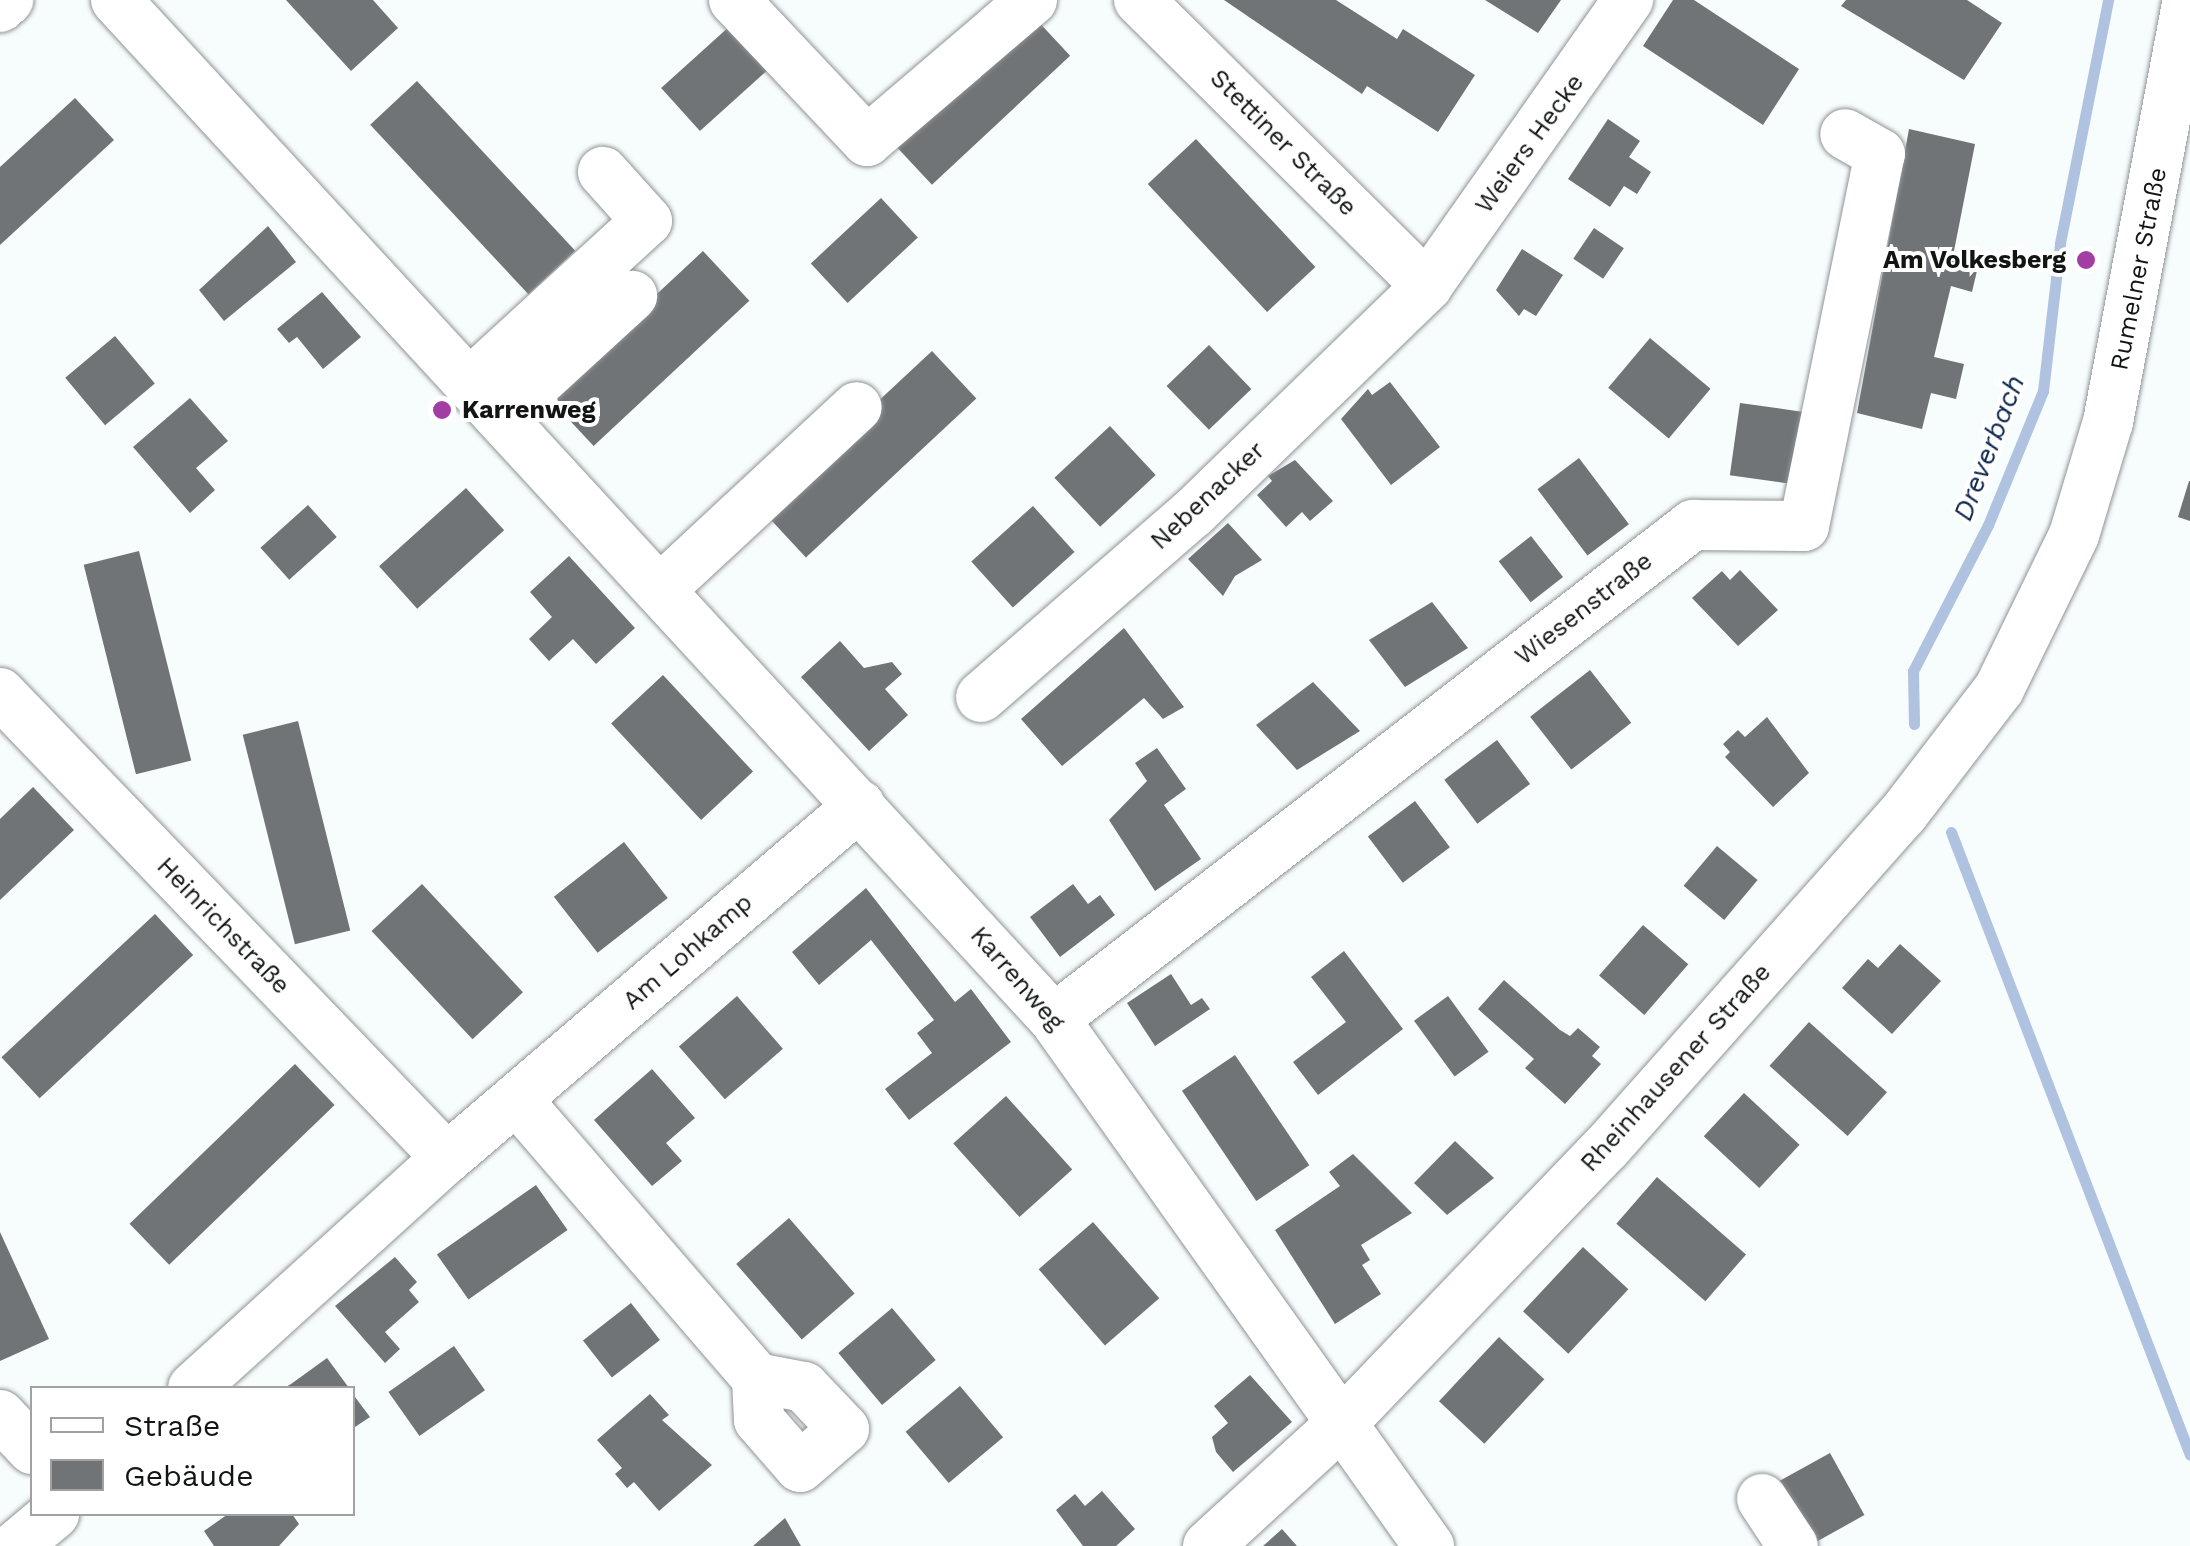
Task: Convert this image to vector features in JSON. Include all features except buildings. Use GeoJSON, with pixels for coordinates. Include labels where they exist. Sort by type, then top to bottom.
{"type":"FeatureCollection","features":[{"type":"Feature","properties":{"kind":"street"},"geometry":{"type":"LineString","coordinates":[[0,7],[8,0]]}},
{"type":"Feature","properties":{"kind":"street","name":"Karrenweg"},"geometry":{"type":"LineString","coordinates":[[116,0],[1054,1019],[1341,1424]]}},
{"type":"Feature","properties":{"kind":"street"},"geometry":{"type":"LineString","coordinates":[[734,0],[867,141],[1032,0]]}},
{"type":"Feature","properties":{"kind":"street","name":"Stettiner Straße"},"geometry":{"type":"LineString","coordinates":[[1139,0],[1427,286]]}},
{"type":"Feature","properties":{"kind":"street","name":"Weiers Hecke"},"geometry":{"type":"LineString","coordinates":[[1427,286],[1628,0]]}},
{"type":"Feature","properties":{"kind":"street","name":"Rumelner Straße"},"geometry":{"type":"LineString","coordinates":[[2074,535],[2138,288],[2188,0]]}},
{"type":"Feature","properties":{"kind":"street","name":"Wiesenstraße"},"geometry":{"type":"LineString","coordinates":[[1054,1019],[1693,525],[1804,526],[1880,154],[1845,134]]}},
{"type":"Feature","properties":{"kind":"street"},"geometry":{"type":"LineString","coordinates":[[485,399],[647,221],[602,172]]}},
{"type":"Feature","properties":{"kind":"street","name":"Nebenacker"},"geometry":{"type":"LineString","coordinates":[[981,698],[1193,513],[1427,286]]}},
{"type":"Feature","properties":{"kind":"street"},"geometry":{"type":"LineString","coordinates":[[485,399],[632,296]]}},
{"type":"Feature","properties":{"kind":"street"},"geometry":{"type":"LineString","coordinates":[[661,589],[857,406]]}},
{"type":"Feature","properties":{"kind":"street","name":"Rheinhausener Straße"},"geometry":{"type":"LineString","coordinates":[[1208,1546],[1341,1424],[1607,1147],[1903,814],[1999,688],[2074,535]]}},
{"type":"Feature","properties":{"kind":"street","name":"Heinrichstraße"},"geometry":{"type":"LineString","coordinates":[[0,694],[447,1158]]}},
{"type":"Feature","properties":{"kind":"street","name":"Am Lohkamp"},"geometry":{"type":"LineString","coordinates":[[195,1386],[447,1158],[860,805]]}},
{"type":"Feature","properties":{"kind":"street"},"geometry":{"type":"LineString","coordinates":[[516,1098],[757,1378]]}},
{"type":"Feature","properties":{"kind":"street"},"geometry":{"type":"LineString","coordinates":[[0,1415],[30,1448]]}},
{"type":"Feature","properties":{"kind":"street"},"geometry":{"type":"LineString","coordinates":[[1341,1424],[1429,1546]]}},
{"type":"Feature","properties":{"kind":"street"},"geometry":{"type":"LineString","coordinates":[[1762,1499],[1793,1546]]}},
{"type":"Feature","properties":{"kind":"street"},"geometry":{"type":"LineString","coordinates":[[16,1546],[52,1516]]}},
{"type":"Feature","properties":{"kind":"waterway","name":"Dreverbach"},"geometry":{"type":"LineString","coordinates":[[1914,724],[1913,671],[1988,525],[2043,391],[2060,243],[2108,0]]}},
{"type":"Feature","properties":{"kind":"waterway","name":"Dreverbach"},"geometry":{"type":"LineString","coordinates":[[1951,832],[2190,1455]]}},
{"type":"Feature","properties":{"kind":"place","name":"Am Volkesberg"},"geometry":{"type":"Point","coordinates":[2086,260]}},
{"type":"Feature","properties":{"kind":"place","name":"Karrenweg"},"geometry":{"type":"Point","coordinates":[442,410]}}]}
